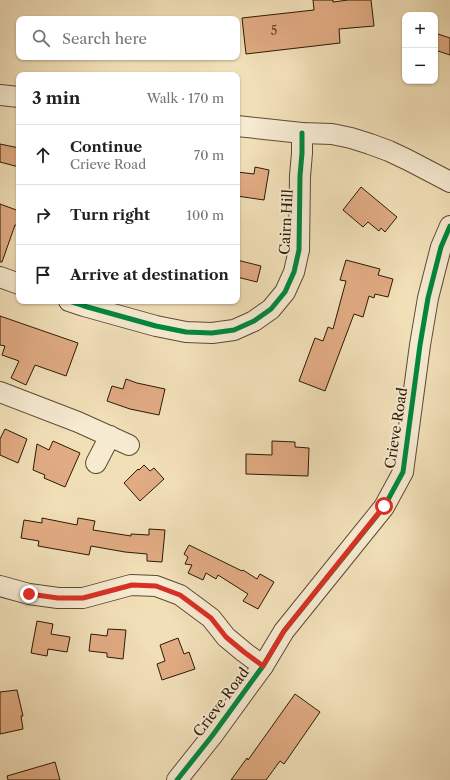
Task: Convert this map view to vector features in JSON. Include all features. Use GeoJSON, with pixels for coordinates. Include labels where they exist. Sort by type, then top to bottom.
{"type":"FeatureCollection","features":[{"type":"Feature","properties":{"kind":"street"},"geometry":{"type":"LineString","coordinates":[[0,95],[16,97]]}},
{"type":"Feature","properties":{"kind":"street"},"geometry":{"type":"LineString","coordinates":[[240,126],[302,133],[332,134],[351,138],[370,144],[408,160],[450,182]]}},
{"type":"Feature","properties":{"kind":"street","name":"Cairn Hill"},"geometry":{"type":"LineString","coordinates":[[78,304],[156,326],[186,332],[212,333],[234,330],[254,321],[271,309],[285,292],[294,272],[299,250],[302,133]]}},
{"type":"Feature","properties":{"kind":"street","name":"Crieve Road"},"geometry":{"type":"LineString","coordinates":[[177,780],[212,736],[263,666],[284,631],[384,506],[403,472],[420,345],[428,298],[441,246],[450,226]]}},
{"type":"Feature","properties":{"kind":"street"},"geometry":{"type":"LineString","coordinates":[[0,277],[16,283]]}},
{"type":"Feature","properties":{"kind":"street"},"geometry":{"type":"LineString","coordinates":[[0,392],[78,422],[129,445]]}},
{"type":"Feature","properties":{"kind":"street"},"geometry":{"type":"LineString","coordinates":[[96,463],[110,436]]}},
{"type":"Feature","properties":{"kind":"street"},"geometry":{"type":"LineString","coordinates":[[0,586],[29,594],[58,598],[83,598],[132,585],[156,586],[180,595],[211,618],[226,637],[263,666]]}},
{"type":"Feature","properties":{"kind":"building"},"geometry":{"type":"Polygon","coordinates":[[[313,0],[333,0],[333,2],[348,0],[371,0],[374,26],[339,29],[340,43],[246,54],[242,18],[314,10],[313,0]]]}},
{"type":"Feature","properties":{"kind":"building"},"geometry":{"type":"Polygon","coordinates":[[[438,34],[450,38],[450,55],[438,51],[438,34]]]}},
{"type":"Feature","properties":{"kind":"building"},"geometry":{"type":"Polygon","coordinates":[[[0,144],[16,147],[16,166],[0,162],[0,144]]]}},
{"type":"Feature","properties":{"kind":"building"},"geometry":{"type":"Polygon","coordinates":[[[255,167],[269,170],[264,200],[240,196],[240,172],[254,174],[255,167]]]}},
{"type":"Feature","properties":{"kind":"building"},"geometry":{"type":"Polygon","coordinates":[[[361,187],[397,217],[385,232],[381,228],[379,231],[368,222],[363,227],[343,210],[361,187]]]}},
{"type":"Feature","properties":{"kind":"building"},"geometry":{"type":"Polygon","coordinates":[[[0,204],[16,210],[16,225],[2,262],[0,262],[0,204]]]}},
{"type":"Feature","properties":{"kind":"building"},"geometry":{"type":"Polygon","coordinates":[[[346,260],[380,269],[378,275],[393,279],[388,297],[375,294],[374,298],[369,296],[363,317],[354,314],[325,391],[299,381],[315,338],[323,341],[328,327],[333,329],[346,281],[340,280],[346,260]]]}},
{"type":"Feature","properties":{"kind":"building"},"geometry":{"type":"Polygon","coordinates":[[[240,261],[261,266],[257,282],[240,278],[240,261]]]}},
{"type":"Feature","properties":{"kind":"building"},"geometry":{"type":"Polygon","coordinates":[[[0,316],[78,343],[66,376],[35,365],[26,385],[11,378],[19,361],[2,355],[5,346],[0,345],[0,316]]]}},
{"type":"Feature","properties":{"kind":"building"},"geometry":{"type":"Polygon","coordinates":[[[126,379],[165,389],[159,415],[130,409],[107,401],[112,386],[123,389],[126,379]]]}},
{"type":"Feature","properties":{"kind":"building"},"geometry":{"type":"Polygon","coordinates":[[[5,429],[27,439],[18,463],[0,455],[0,439],[5,429]]]}},
{"type":"Feature","properties":{"kind":"building"},"geometry":{"type":"Polygon","coordinates":[[[53,441],[80,453],[65,487],[44,478],[45,475],[33,470],[37,444],[49,450],[53,441]]]}},
{"type":"Feature","properties":{"kind":"building"},"geometry":{"type":"Polygon","coordinates":[[[272,441],[295,442],[295,447],[309,448],[308,476],[246,474],[246,454],[272,455],[272,441]]]}},
{"type":"Feature","properties":{"kind":"building"},"geometry":{"type":"Polygon","coordinates":[[[144,465],[150,471],[154,468],[164,479],[140,501],[124,483],[144,465]]]}},
{"type":"Feature","properties":{"kind":"building"},"geometry":{"type":"Polygon","coordinates":[[[42,518],[77,525],[78,518],[95,521],[93,530],[131,536],[131,534],[149,535],[149,529],[165,530],[162,562],[147,561],[147,554],[91,546],[89,555],[38,546],[39,541],[21,538],[24,520],[42,523],[42,518]]]}},
{"type":"Feature","properties":{"kind":"building"},"geometry":{"type":"Polygon","coordinates":[[[189,545],[242,571],[243,570],[257,579],[260,574],[274,582],[258,609],[243,601],[248,594],[218,575],[216,579],[206,573],[203,580],[188,573],[192,565],[185,564],[188,557],[184,554],[189,545]]]}},
{"type":"Feature","properties":{"kind":"building"},"geometry":{"type":"Polygon","coordinates":[[[37,621],[53,624],[51,634],[70,637],[67,652],[48,649],[47,656],[31,653],[37,621]]]}},
{"type":"Feature","properties":{"kind":"building"},"geometry":{"type":"Polygon","coordinates":[[[108,629],[126,630],[123,659],[107,657],[107,653],[89,651],[91,634],[107,636],[108,629]]]}},
{"type":"Feature","properties":{"kind":"building"},"geometry":{"type":"Polygon","coordinates":[[[178,638],[184,654],[189,652],[195,669],[162,680],[157,664],[165,661],[160,645],[178,638]]]}},
{"type":"Feature","properties":{"kind":"building"},"geometry":{"type":"Polygon","coordinates":[[[17,690],[23,716],[21,716],[23,729],[0,734],[0,692],[17,690]]]}},
{"type":"Feature","properties":{"kind":"building"},"geometry":{"type":"Polygon","coordinates":[[[295,694],[320,712],[284,764],[280,761],[266,780],[231,780],[247,758],[248,760],[295,694]]]}},
{"type":"Feature","properties":{"kind":"building"},"geometry":{"type":"Polygon","coordinates":[[[55,762],[60,780],[8,780],[7,776],[55,762]]]}},
{"type":"Feature","properties":{"kind":"cycle path"},"geometry":{"type":"LineString","coordinates":[[78,304],[156,326],[186,332],[212,333],[234,330],[254,321],[271,309],[285,292],[294,272],[299,250],[302,133]]}},
{"type":"Feature","properties":{"kind":"cycle path"},"geometry":{"type":"LineString","coordinates":[[177,780],[212,736],[263,666],[284,631],[384,507],[403,472],[420,345],[428,298],[441,247],[450,226]]}},
{"type":"Feature","properties":{"kind":"route"},"geometry":{"type":"LineString","coordinates":[[29,594],[58,598],[83,598],[132,585],[156,586],[180,595],[211,618],[226,637],[263,666],[284,631],[384,506]]}}]}
